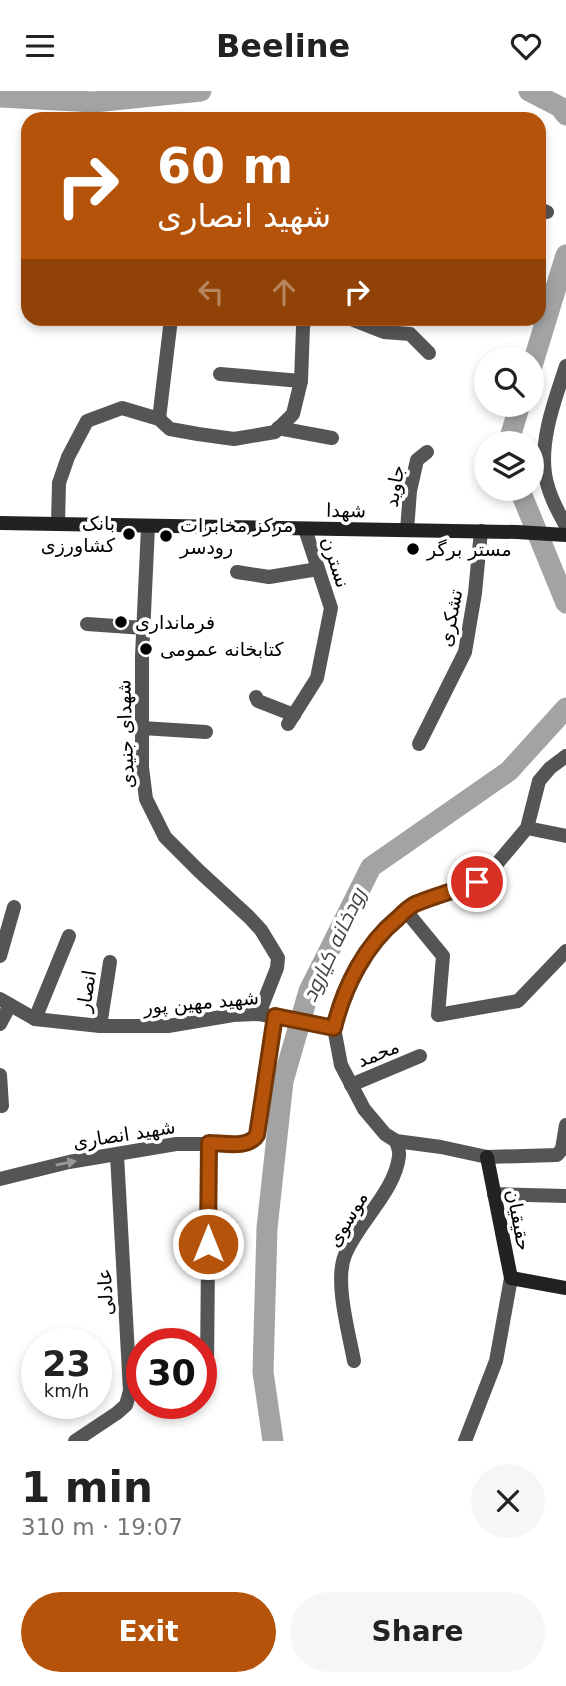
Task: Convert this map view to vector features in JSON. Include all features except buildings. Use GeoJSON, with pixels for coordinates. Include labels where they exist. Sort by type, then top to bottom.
{"type":"FeatureCollection","features":[{"type":"Feature","properties":{"kind":"main road","name":"شهدا"},"geometry":{"type":"LineString","coordinates":[[0,523],[517,531],[566,535]]}},
{"type":"Feature","properties":{"kind":"main road","name":"حقیقیان"},"geometry":{"type":"LineString","coordinates":[[487,1157],[511,1278],[566,1288]]}},
{"type":"Feature","properties":{"kind":"street"},"geometry":{"type":"LineString","coordinates":[[159,419],[170,326]]}},
{"type":"Feature","properties":{"kind":"street"},"geometry":{"type":"LineString","coordinates":[[58,524],[59,483],[68,457],[87,421],[122,408],[159,419],[170,429],[234,439],[275,432],[293,414],[301,381],[303,326]]}},
{"type":"Feature","properties":{"kind":"street"},"geometry":{"type":"LineString","coordinates":[[372,326],[384,332],[411,334],[429,353]]}},
{"type":"Feature","properties":{"kind":"street"},"geometry":{"type":"LineString","coordinates":[[566,366],[552,409],[545,451],[545,476],[566,526]]}},
{"type":"Feature","properties":{"kind":"street"},"geometry":{"type":"LineString","coordinates":[[220,374],[301,381]]}},
{"type":"Feature","properties":{"kind":"street"},"geometry":{"type":"LineString","coordinates":[[278,428],[332,438]]}},
{"type":"Feature","properties":{"kind":"street","name":"جاوید"},"geometry":{"type":"LineString","coordinates":[[407,530],[410,491],[417,460],[427,452]]}},
{"type":"Feature","properties":{"kind":"street","name":"شهدای جنیدی"},"geometry":{"type":"LineString","coordinates":[[148,527],[142,727],[142,767],[146,799],[165,837],[249,917],[266,937],[278,958],[277,968],[259,1014]]}},
{"type":"Feature","properties":{"kind":"street","name":"نسترن"},"geometry":{"type":"LineString","coordinates":[[256,697],[258,701],[291,720],[317,678],[331,608],[305,529]]}},
{"type":"Feature","properties":{"kind":"street","name":"تشکری"},"geometry":{"type":"LineString","coordinates":[[419,744],[465,653],[475,593],[481,531]]}},
{"type":"Feature","properties":{"kind":"street"},"geometry":{"type":"LineString","coordinates":[[237,572],[269,577],[318,569]]}},
{"type":"Feature","properties":{"kind":"street"},"geometry":{"type":"LineString","coordinates":[[87,624],[144,628]]}},
{"type":"Feature","properties":{"kind":"street"},"geometry":{"type":"LineString","coordinates":[[142,727],[206,732]]}},
{"type":"Feature","properties":{"kind":"street"},"geometry":{"type":"LineString","coordinates":[[566,756],[539,781],[527,828],[495,866],[477,882],[413,905],[388,926],[362,958],[337,1014],[334,1028],[341,1065],[351,1085],[384,1134],[396,1141],[487,1157],[557,1155],[562,1149],[566,1125]]}},
{"type":"Feature","properties":{"kind":"street"},"geometry":{"type":"LineString","coordinates":[[527,828],[566,836]]}},
{"type":"Feature","properties":{"kind":"street"},"geometry":{"type":"LineString","coordinates":[[0,956],[15,907]]}},
{"type":"Feature","properties":{"kind":"street"},"geometry":{"type":"LineString","coordinates":[[406,911],[443,956],[438,1015],[518,1001],[566,951]]}},
{"type":"Feature","properties":{"kind":"street"},"geometry":{"type":"LineString","coordinates":[[35,1019],[69,936]]}},
{"type":"Feature","properties":{"kind":"street","name":"انصار"},"geometry":{"type":"LineString","coordinates":[[100,1026],[110,962]]}},
{"type":"Feature","properties":{"kind":"street"},"geometry":{"type":"LineString","coordinates":[[0,1024],[5,1002]]}},
{"type":"Feature","properties":{"kind":"street","name":"شهید مهین پور"},"geometry":{"type":"LineString","coordinates":[[5,1002],[35,1019],[100,1026],[168,1026],[233,1015],[259,1014],[334,1028]]}},
{"type":"Feature","properties":{"kind":"street","name":"شهید انصاری"},"geometry":{"type":"LineString","coordinates":[[0,1179],[69,1162],[176,1144],[246,1144],[253,1141],[257,1135],[279,1017]]}},
{"type":"Feature","properties":{"kind":"street","name":"محمد"},"geometry":{"type":"LineString","coordinates":[[351,1085],[420,1056]]}},
{"type":"Feature","properties":{"kind":"street"},"geometry":{"type":"LineString","coordinates":[[0,1075],[2,1107]]}},
{"type":"Feature","properties":{"kind":"street","name":"موسوی"},"geometry":{"type":"LineString","coordinates":[[354,1361],[340,1281],[344,1256],[386,1191],[400,1155],[396,1141]]}},
{"type":"Feature","properties":{"kind":"street"},"geometry":{"type":"LineString","coordinates":[[207,1328],[209,1143]]}},
{"type":"Feature","properties":{"kind":"street","name":"عادلی"},"geometry":{"type":"LineString","coordinates":[[75,1441],[126,1405],[130,1391],[117,1156]]}},
{"type":"Feature","properties":{"kind":"street"},"geometry":{"type":"LineString","coordinates":[[494,1194],[566,1196]]}},
{"type":"Feature","properties":{"kind":"street"},"geometry":{"type":"LineString","coordinates":[[465,1441],[496,1361],[511,1278]]}},
{"type":"Feature","properties":{"kind":"waterway","name":"رودخانه کیارود"},"geometry":{"type":"LineString","coordinates":[[0,97],[94,102],[201,91]]}},
{"type":"Feature","properties":{"kind":"waterway","name":"رودخانه کیارود"},"geometry":{"type":"LineString","coordinates":[[529,91],[560,107],[566,115]]}},
{"type":"Feature","properties":{"kind":"waterway","name":"رودخانه کیارود"},"geometry":{"type":"LineString","coordinates":[[546,320],[566,255]]}},
{"type":"Feature","properties":{"kind":"waterway","name":"رودخانه کیارود"},"geometry":{"type":"LineString","coordinates":[[538,347],[544,326]]}},
{"type":"Feature","properties":{"kind":"waterway","name":"رودخانه کیارود"},"geometry":{"type":"LineString","coordinates":[[512,431],[516,417]]}},
{"type":"Feature","properties":{"kind":"waterway","name":"رودخانه کیارود"},"geometry":{"type":"LineString","coordinates":[[524,501],[566,603]]}},
{"type":"Feature","properties":{"kind":"waterway","name":"رودخانه کیارود"},"geometry":{"type":"LineString","coordinates":[[273,1441],[263,1372],[267,1228],[283,1081],[309,991],[371,867],[509,771],[566,708]]}},
{"type":"Feature","properties":{"kind":"place","name":"بانک کشاورزى"},"geometry":{"type":"Point","coordinates":[129,534]}},
{"type":"Feature","properties":{"kind":"place","name":"مرکز مخابرات رودسر"},"geometry":{"type":"Point","coordinates":[166,536]}},
{"type":"Feature","properties":{"kind":"place","name":"مستر برگر"},"geometry":{"type":"Point","coordinates":[413,549]}},
{"type":"Feature","properties":{"kind":"place","name":"فرماندارى"},"geometry":{"type":"Point","coordinates":[121,622]}},
{"type":"Feature","properties":{"kind":"place","name":"کتابخانه عمومى"},"geometry":{"type":"Point","coordinates":[146,649]}},
{"type":"Feature","properties":{"kind":"route"},"geometry":{"type":"LineString","coordinates":[[208,1244],[209,1143],[246,1144],[253,1141],[257,1135],[275,1016],[334,1028],[337,1014],[362,958],[388,926],[413,905],[477,882]]}}]}
